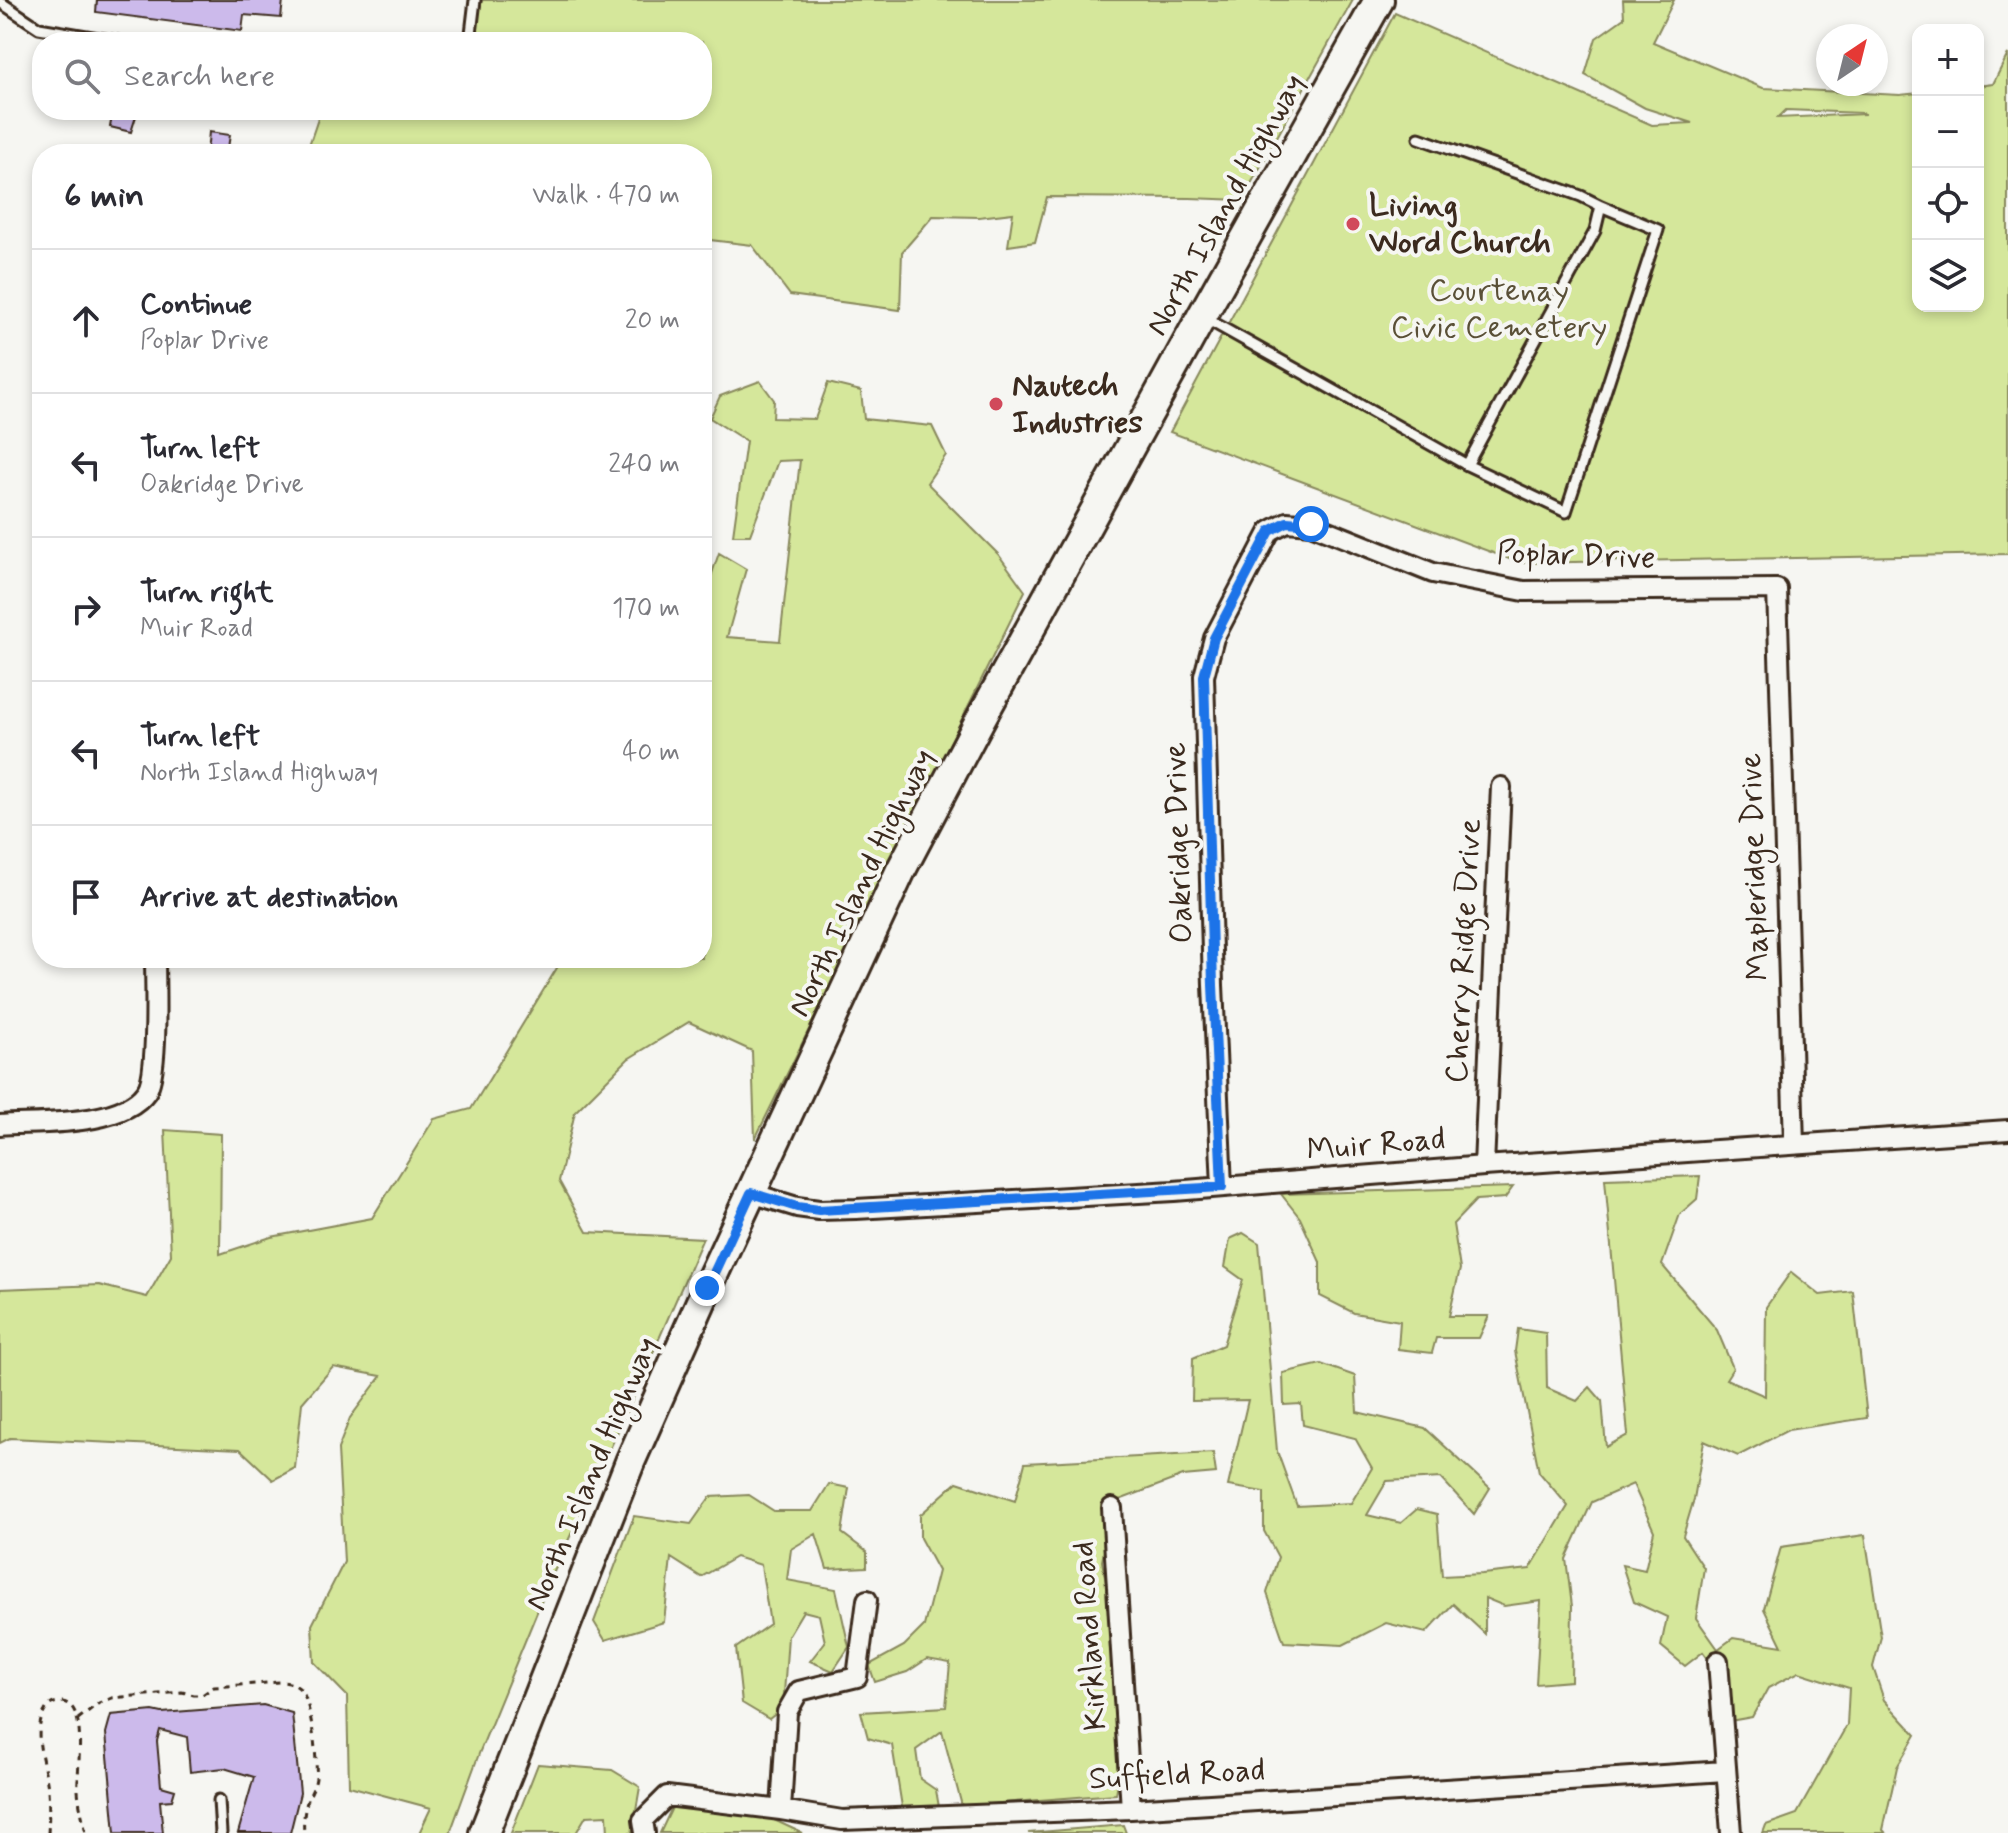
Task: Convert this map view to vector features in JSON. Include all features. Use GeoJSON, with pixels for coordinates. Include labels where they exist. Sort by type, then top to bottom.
{"type":"FeatureCollection","features":[{"type":"Feature","properties":{"kind":"main road","name":"North Island Highway"},"geometry":{"type":"LineString","coordinates":[[484,1833],[630,1462],[901,870],[980,720],[1379,0]]}},
{"type":"Feature","properties":{"kind":"street","name":"Poplar Drive"},"geometry":{"type":"LineString","coordinates":[[1287,522],[1311,524],[1433,573],[1524,591],[1777,589]]}},
{"type":"Feature","properties":{"kind":"street","name":"Oakridge Drive"},"geometry":{"type":"LineString","coordinates":[[1222,1187],[1204,676],[1214,638],[1270,531],[1287,522]]}},
{"type":"Feature","properties":{"kind":"street","name":"Mapleridge Drive"},"geometry":{"type":"LineString","coordinates":[[1777,589],[1794,1144]]}},
{"type":"Feature","properties":{"kind":"street","name":"Cherry Ridge Drive"},"geometry":{"type":"LineString","coordinates":[[1484,1166],[1501,787]]}},
{"type":"Feature","properties":{"kind":"street"},"geometry":{"type":"LineString","coordinates":[[0,1125],[97,1119],[127,1109],[147,1091],[154,1065],[155,968]]}},
{"type":"Feature","properties":{"kind":"street","name":"Muir Road"},"geometry":{"type":"LineString","coordinates":[[751,1193],[797,1207],[819,1210],[1222,1187],[2008,1130]]}},
{"type":"Feature","properties":{"kind":"street","name":"Kirkland Road"},"geometry":{"type":"LineString","coordinates":[[1112,1508],[1131,1809]]}},
{"type":"Feature","properties":{"kind":"street"},"geometry":{"type":"LineString","coordinates":[[781,1810],[787,1712],[799,1691],[857,1677],[867,1600]]}},
{"type":"Feature","properties":{"kind":"street"},"geometry":{"type":"LineString","coordinates":[[1718,1661],[1731,1833]]}},
{"type":"Feature","properties":{"kind":"street","name":"Suffield Road"},"geometry":{"type":"LineString","coordinates":[[644,1826],[667,1796],[842,1820],[1131,1809],[1725,1771]]}},
{"type":"Feature","properties":{"kind":"lane"},"geometry":{"type":"LineString","coordinates":[[471,32],[475,0]]}},
{"type":"Feature","properties":{"kind":"lane"},"geometry":{"type":"LineString","coordinates":[[0,2],[39,28],[63,32]]}},
{"type":"Feature","properties":{"kind":"lane"},"geometry":{"type":"LineString","coordinates":[[1202,316],[1467,465],[1566,512],[1658,230],[1581,196],[1419,138]]}},
{"type":"Feature","properties":{"kind":"lane"},"geometry":{"type":"LineString","coordinates":[[1467,465],[1595,231],[1601,206]]}},
{"type":"Feature","properties":{"kind":"lane"},"geometry":{"type":"LineString","coordinates":[[219,1800],[221,1833]]}},
{"type":"Feature","properties":{"kind":"path"},"geometry":{"type":"LineString","coordinates":[[78,1719],[99,1703],[112,1698],[182,1692],[202,1695],[214,1687],[280,1682],[297,1686],[304,1693],[309,1710],[316,1771],[316,1782],[303,1819],[304,1833]]}},
{"type":"Feature","properties":{"kind":"path"},"geometry":{"type":"LineString","coordinates":[[48,1833],[48,1791],[39,1734],[40,1723],[48,1707],[58,1702],[72,1706],[80,1727],[78,1787],[86,1833]]}},
{"type":"Feature","properties":{"kind":"green space"},"geometry":{"type":"Polygon","coordinates":[[[482,0],[1353,0],[1242,200],[1047,197],[1035,242],[1008,246],[1013,213],[979,217],[933,216],[902,252],[900,310],[790,295],[752,245],[712,240],[712,144],[309,144],[318,120],[712,120],[712,32],[474,32],[482,0]]]}},
{"type":"Feature","properties":{"kind":"green space","name":"Courtenay Civic Cemetery"},"geometry":{"type":"Polygon","coordinates":[[[1623,0],[1674,0],[1653,42],[1763,88],[1816,91],[1816,96],[1912,94],[1912,312],[1984,312],[1984,85],[1993,84],[2008,54],[2008,554],[1520,563],[1170,432],[1395,13],[1652,125],[1692,123],[1645,108],[1585,75],[1596,38],[1624,18],[1623,0]],[[1786,110],[1778,118],[1865,114],[1786,110]]]}},
{"type":"Feature","properties":{"kind":"green space"},"geometry":{"type":"Polygon","coordinates":[[[760,381],[774,400],[773,418],[815,419],[828,383],[861,391],[864,419],[932,426],[946,455],[927,483],[998,554],[1025,591],[755,1139],[752,1051],[689,1022],[628,1059],[575,1112],[559,1181],[587,1232],[703,1238],[548,1585],[450,1833],[419,1833],[431,1808],[349,1786],[347,1696],[314,1662],[312,1625],[344,1562],[338,1449],[350,1418],[381,1376],[333,1367],[302,1403],[295,1468],[273,1480],[240,1449],[10,1438],[0,1443],[0,1289],[99,1285],[147,1297],[171,1255],[165,1130],[221,1134],[220,1254],[271,1237],[372,1218],[434,1119],[471,1109],[557,968],[712,968],[712,574],[719,553],[746,569],[727,637],[780,641],[800,460],[778,461],[750,535],[733,535],[746,441],[712,419],[720,396],[760,381]]]}},
{"type":"Feature","properties":{"kind":"green space"},"geometry":{"type":"Polygon","coordinates":[[[1700,1176],[1697,1199],[1680,1214],[1662,1265],[1717,1330],[1733,1368],[1726,1379],[1765,1396],[1766,1307],[1791,1272],[1820,1295],[1853,1291],[1867,1418],[1788,1430],[1738,1456],[1704,1441],[1694,1499],[1683,1536],[1704,1568],[1696,1618],[1718,1649],[1733,1638],[1782,1646],[1764,1609],[1781,1547],[1865,1535],[1881,1637],[1873,1667],[1884,1700],[1916,1735],[1897,1767],[1883,1830],[1886,1833],[1763,1833],[1766,1825],[1797,1814],[1847,1725],[1849,1688],[1799,1672],[1768,1688],[1752,1717],[1724,1722],[1720,1675],[1703,1652],[1685,1666],[1661,1646],[1667,1617],[1634,1602],[1622,1565],[1645,1570],[1654,1531],[1633,1484],[1592,1502],[1566,1559],[1572,1606],[1571,1681],[1536,1684],[1541,1601],[1504,1606],[1485,1598],[1485,1634],[1453,1604],[1426,1633],[1386,1623],[1343,1645],[1284,1642],[1267,1593],[1278,1557],[1264,1531],[1264,1492],[1228,1486],[1248,1400],[1192,1401],[1193,1358],[1223,1345],[1243,1280],[1225,1267],[1230,1239],[1243,1233],[1259,1243],[1277,1451],[1297,1506],[1351,1503],[1372,1468],[1355,1438],[1303,1425],[1301,1404],[1284,1405],[1283,1373],[1321,1364],[1355,1376],[1357,1412],[1425,1428],[1490,1488],[1474,1514],[1441,1478],[1387,1481],[1367,1515],[1401,1523],[1417,1509],[1437,1514],[1442,1576],[1530,1569],[1568,1506],[1539,1472],[1515,1351],[1518,1329],[1546,1333],[1547,1388],[1577,1401],[1590,1387],[1602,1401],[1606,1447],[1628,1435],[1605,1179],[1700,1176]]]}},
{"type":"Feature","properties":{"kind":"green space"},"geometry":{"type":"Polygon","coordinates":[[[1513,1187],[1505,1198],[1476,1200],[1453,1224],[1460,1269],[1449,1316],[1489,1316],[1479,1338],[1436,1338],[1432,1353],[1398,1349],[1400,1321],[1354,1313],[1320,1296],[1320,1262],[1300,1218],[1281,1194],[1513,1187]]]}},
{"type":"Feature","properties":{"kind":"green space"},"geometry":{"type":"Polygon","coordinates":[[[1213,1453],[1216,1473],[1183,1476],[1114,1502],[1102,1561],[1119,1653],[1126,1735],[1116,1794],[962,1806],[942,1731],[916,1750],[920,1779],[936,1790],[939,1807],[903,1813],[892,1745],[868,1738],[861,1712],[946,1707],[950,1663],[927,1659],[907,1672],[875,1682],[869,1665],[904,1646],[924,1626],[938,1571],[920,1538],[920,1515],[957,1482],[1015,1501],[1025,1463],[1213,1453]]]}},
{"type":"Feature","properties":{"kind":"green space"},"geometry":{"type":"Polygon","coordinates":[[[829,1484],[849,1488],[842,1533],[867,1552],[867,1567],[827,1569],[816,1534],[791,1549],[787,1580],[836,1589],[849,1647],[833,1671],[810,1661],[825,1642],[819,1615],[803,1611],[788,1636],[783,1708],[769,1719],[742,1703],[736,1648],[770,1624],[761,1565],[736,1557],[701,1577],[671,1558],[664,1622],[605,1640],[594,1622],[634,1516],[691,1524],[710,1497],[749,1495],[774,1511],[812,1511],[829,1484]]]}},
{"type":"Feature","properties":{"kind":"green space"},"geometry":{"type":"Polygon","coordinates":[[[538,1764],[612,1770],[640,1787],[632,1833],[608,1833],[607,1815],[586,1816],[576,1833],[511,1833],[538,1764]]]}},
{"type":"Feature","properties":{"kind":"green space"},"geometry":{"type":"Polygon","coordinates":[[[677,1797],[772,1819],[802,1833],[660,1833],[677,1797]]]}},
{"type":"Feature","properties":{"kind":"green space"},"geometry":{"type":"Polygon","coordinates":[[[1123,1825],[1126,1833],[1028,1833],[1123,1825]]]}},
{"type":"Feature","properties":{"kind":"building"},"geometry":{"type":"Polygon","coordinates":[[[97,0],[283,0],[281,18],[244,15],[242,31],[96,12],[97,0]]]}},
{"type":"Feature","properties":{"kind":"building"},"geometry":{"type":"Polygon","coordinates":[[[111,120],[135,120],[131,132],[110,127],[111,120]]]}},
{"type":"Feature","properties":{"kind":"building"},"geometry":{"type":"Polygon","coordinates":[[[209,132],[230,135],[229,144],[208,144],[209,132]]]}},
{"type":"Feature","properties":{"kind":"building"},"geometry":{"type":"Polygon","coordinates":[[[263,1705],[292,1713],[300,1793],[290,1833],[238,1833],[254,1777],[224,1768],[190,1772],[187,1737],[160,1730],[157,1741],[161,1786],[175,1790],[172,1800],[160,1801],[163,1833],[115,1833],[106,1733],[111,1715],[263,1705]]]}},
{"type":"Feature","properties":{"kind":"place","name":"Living Word Church"},"geometry":{"type":"Point","coordinates":[1353,224]}},
{"type":"Feature","properties":{"kind":"place","name":"Nautech Industries"},"geometry":{"type":"Point","coordinates":[996,404]}},
{"type":"Feature","properties":{"kind":"route"},"geometry":{"type":"LineString","coordinates":[[707,1288],[751,1193],[797,1207],[819,1210],[1222,1187],[1204,676],[1214,638],[1270,531],[1287,522],[1311,524]]}}]}
